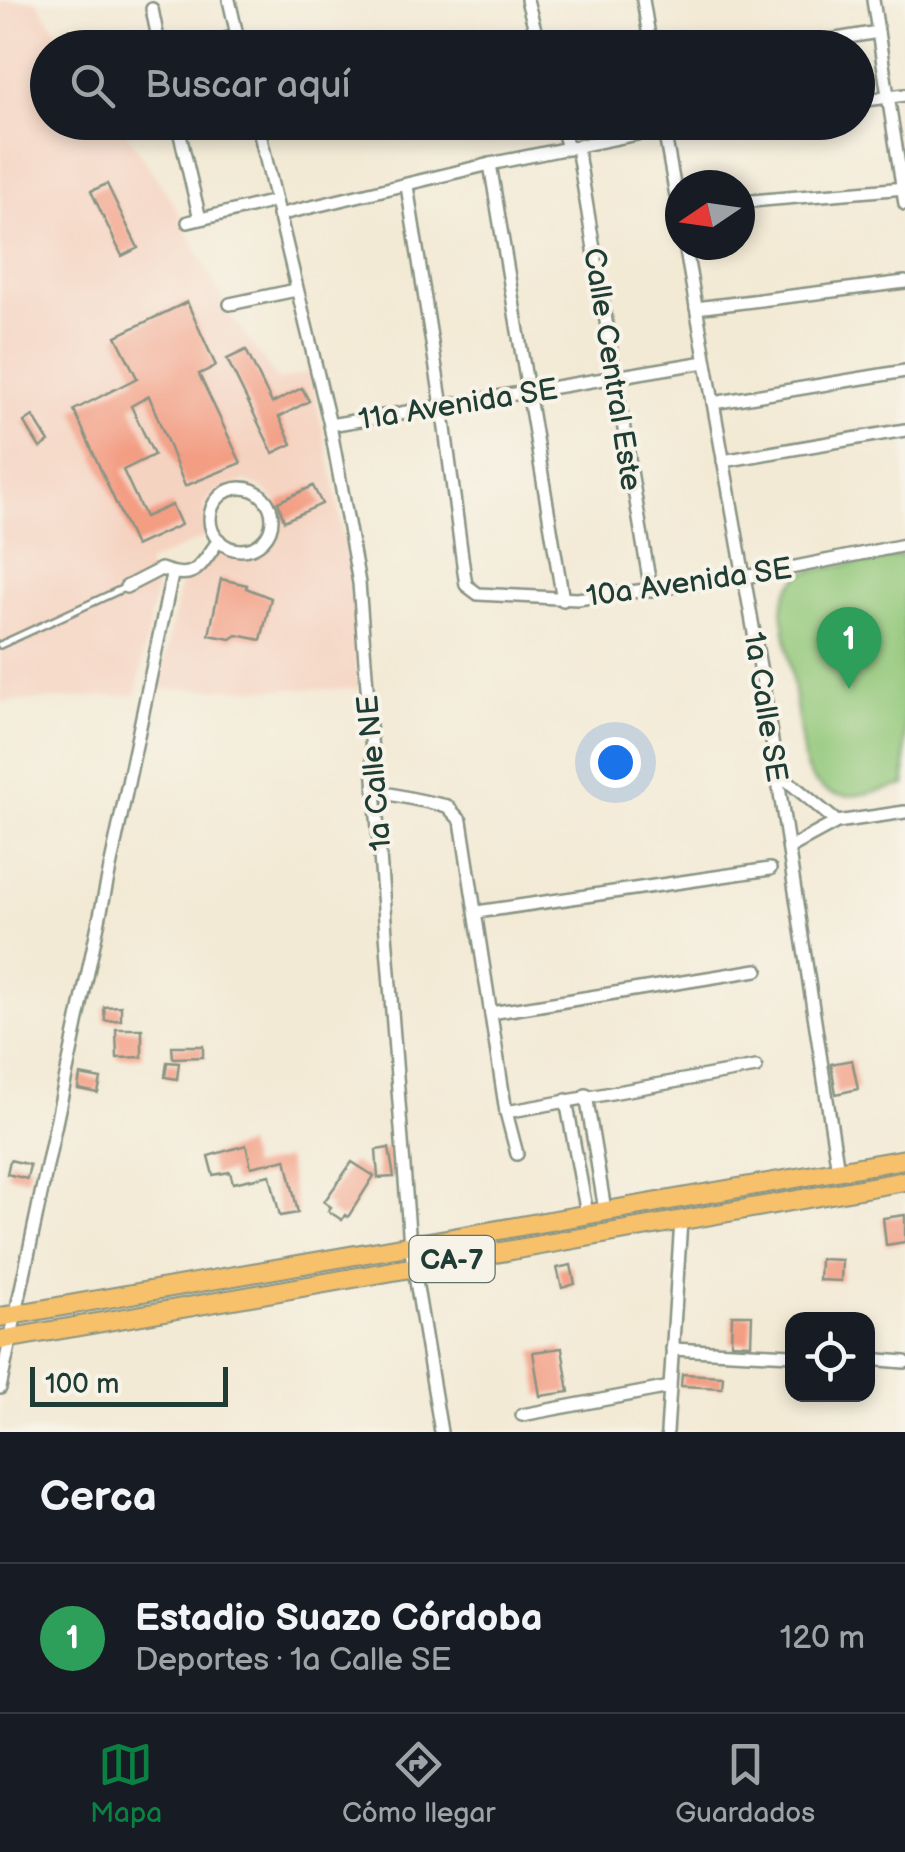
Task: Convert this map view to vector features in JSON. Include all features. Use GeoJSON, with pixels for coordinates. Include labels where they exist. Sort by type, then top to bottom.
{"type":"FeatureCollection","features":[{"type":"Feature","properties":{"kind":"main road","name":"CA-7"},"geometry":{"type":"LineString","coordinates":[[8,1316],[905,1159]]}},
{"type":"Feature","properties":{"kind":"main road","name":"CA-7"},"geometry":{"type":"LineString","coordinates":[[6,1339],[905,1181]]}},
{"type":"Feature","properties":{"kind":"street"},"geometry":{"type":"LineString","coordinates":[[229,0],[235,30]]}},
{"type":"Feature","properties":{"kind":"street"},"geometry":{"type":"LineString","coordinates":[[527,0],[535,30]]}},
{"type":"Feature","properties":{"kind":"street"},"geometry":{"type":"LineString","coordinates":[[644,0],[648,30]]}},
{"type":"Feature","properties":{"kind":"street"},"geometry":{"type":"LineString","coordinates":[[873,0],[905,204]]}},
{"type":"Feature","properties":{"kind":"street"},"geometry":{"type":"LineString","coordinates":[[152,10],[156,30]]}},
{"type":"Feature","properties":{"kind":"street"},"geometry":{"type":"LineString","coordinates":[[875,99],[905,95]]}},
{"type":"Feature","properties":{"kind":"street"},"geometry":{"type":"LineString","coordinates":[[181,140],[194,220],[275,201]]}},
{"type":"Feature","properties":{"kind":"street","name":"1a Calle NE"},"geometry":{"type":"LineString","coordinates":[[261,140],[330,425],[359,582],[410,1245],[441,1432]]}},
{"type":"Feature","properties":{"kind":"street","name":"Calle Central Este"},"geometry":{"type":"LineString","coordinates":[[569,140],[651,591]]}},
{"type":"Feature","properties":{"kind":"street"},"geometry":{"type":"LineString","coordinates":[[278,215],[605,140]]}},
{"type":"Feature","properties":{"kind":"street"},"geometry":{"type":"LineString","coordinates":[[667,140],[672,170]]}},
{"type":"Feature","properties":{"kind":"street"},"geometry":{"type":"LineString","coordinates":[[490,164],[562,600]]}},
{"type":"Feature","properties":{"kind":"street"},"geometry":{"type":"LineString","coordinates":[[407,186],[442,406]]}},
{"type":"Feature","properties":{"kind":"street"},"geometry":{"type":"LineString","coordinates":[[755,201],[904,188]]}},
{"type":"Feature","properties":{"kind":"street","name":"1a Calle SE"},"geometry":{"type":"LineString","coordinates":[[688,260],[777,772],[838,1171]]}},
{"type":"Feature","properties":{"kind":"street"},"geometry":{"type":"LineString","coordinates":[[696,308],[905,282]]}},
{"type":"Feature","properties":{"kind":"street"},"geometry":{"type":"LineString","coordinates":[[230,304],[296,290]]}},
{"type":"Feature","properties":{"kind":"street","name":"11a Avenida SE"},"geometry":{"type":"LineString","coordinates":[[330,425],[705,362]]}},
{"type":"Feature","properties":{"kind":"street"},"geometry":{"type":"LineString","coordinates":[[713,403],[905,371]]}},
{"type":"Feature","properties":{"kind":"street","name":"10a Avenida SE"},"geometry":{"type":"LineString","coordinates":[[442,406],[464,572],[471,590],[478,594],[562,600],[651,591],[905,545]]}},
{"type":"Feature","properties":{"kind":"street"},"geometry":{"type":"LineString","coordinates":[[723,461],[905,430]]}},
{"type":"Feature","properties":{"kind":"street"},"geometry":{"type":"LineString","coordinates":[[246,488],[263,497],[269,505],[272,524],[263,541],[236,549],[219,540],[211,514],[220,496],[246,488]]}},
{"type":"Feature","properties":{"kind":"street"},"geometry":{"type":"LineString","coordinates":[[126,587],[154,570],[186,576],[196,570],[219,540]]}},
{"type":"Feature","properties":{"kind":"street"},"geometry":{"type":"LineString","coordinates":[[0,1388],[8,1316],[172,575]]}},
{"type":"Feature","properties":{"kind":"street"},"geometry":{"type":"LineString","coordinates":[[777,772],[837,822]]}},
{"type":"Feature","properties":{"kind":"street"},"geometry":{"type":"LineString","coordinates":[[376,791],[447,806],[461,821],[506,1112],[517,1154]]}},
{"type":"Feature","properties":{"kind":"street"},"geometry":{"type":"LineString","coordinates":[[789,848],[837,822],[905,812]]}},
{"type":"Feature","properties":{"kind":"street"},"geometry":{"type":"LineString","coordinates":[[477,912],[770,869]]}},
{"type":"Feature","properties":{"kind":"street"},"geometry":{"type":"LineString","coordinates":[[491,1012],[757,970]]}},
{"type":"Feature","properties":{"kind":"street"},"geometry":{"type":"LineString","coordinates":[[506,1112],[756,1067]]}},
{"type":"Feature","properties":{"kind":"street"},"geometry":{"type":"LineString","coordinates":[[586,1095],[596,1212]]}},
{"type":"Feature","properties":{"kind":"street"},"geometry":{"type":"LineString","coordinates":[[566,1100],[596,1212]]}},
{"type":"Feature","properties":{"kind":"street"},"geometry":{"type":"LineString","coordinates":[[667,1432],[682,1221]]}},
{"type":"Feature","properties":{"kind":"street"},"geometry":{"type":"LineString","coordinates":[[672,1349],[785,1355]]}},
{"type":"Feature","properties":{"kind":"street"},"geometry":{"type":"LineString","coordinates":[[875,1360],[905,1362]]}},
{"type":"Feature","properties":{"kind":"street"},"geometry":{"type":"LineString","coordinates":[[522,1416],[670,1387]]}},
{"type":"Feature","properties":{"kind":"lane"},"geometry":{"type":"LineString","coordinates":[[0,644],[126,587]]}},
{"type":"Feature","properties":{"kind":"shaded area"},"geometry":{"type":"Polygon","coordinates":[[[0,0],[36,0],[56,30],[30,30],[30,140],[131,140],[173,203],[228,312],[278,381],[310,372],[350,577],[358,689],[159,689],[182,573],[219,551],[241,557],[254,554],[278,532],[275,500],[244,481],[213,494],[205,506],[207,536],[147,563],[156,589],[136,695],[0,702],[0,0]]]}},
{"type":"Feature","properties":{"kind":"green space"},"geometry":{"type":"Polygon","coordinates":[[[905,555],[905,785],[861,795],[835,794],[814,780],[805,766],[782,611],[784,599],[805,572],[905,555]]]}},
{"type":"Feature","properties":{"kind":"building"},"geometry":{"type":"Polygon","coordinates":[[[107,184],[138,248],[122,256],[91,191],[107,184]]]}},
{"type":"Feature","properties":{"kind":"building"},"geometry":{"type":"Polygon","coordinates":[[[187,302],[216,366],[199,374],[241,463],[185,486],[149,396],[131,406],[154,455],[123,470],[145,517],[172,505],[181,525],[135,546],[74,410],[137,378],[116,336],[187,302]]]}},
{"type":"Feature","properties":{"kind":"building"},"geometry":{"type":"Polygon","coordinates":[[[246,350],[272,403],[302,388],[309,401],[279,417],[292,444],[273,453],[227,359],[246,350]]]}},
{"type":"Feature","properties":{"kind":"building"},"geometry":{"type":"Polygon","coordinates":[[[33,416],[49,442],[40,448],[24,422],[33,416]]]}},
{"type":"Feature","properties":{"kind":"building"},"geometry":{"type":"Polygon","coordinates":[[[313,486],[322,504],[284,521],[278,502],[313,486]]]}},
{"type":"Feature","properties":{"kind":"building"},"geometry":{"type":"Polygon","coordinates":[[[221,579],[247,585],[246,588],[271,598],[261,640],[209,635],[221,579]]]}},
{"type":"Feature","properties":{"kind":"building"},"geometry":{"type":"Polygon","coordinates":[[[121,1006],[121,1020],[105,1021],[104,1007],[121,1006]]]}},
{"type":"Feature","properties":{"kind":"building"},"geometry":{"type":"Polygon","coordinates":[[[116,1029],[142,1029],[142,1057],[117,1058],[116,1029]]]}},
{"type":"Feature","properties":{"kind":"building"},"geometry":{"type":"Polygon","coordinates":[[[172,1046],[203,1046],[203,1057],[173,1058],[172,1046]]]}},
{"type":"Feature","properties":{"kind":"building"},"geometry":{"type":"Polygon","coordinates":[[[852,1060],[858,1089],[836,1094],[831,1064],[852,1060]]]}},
{"type":"Feature","properties":{"kind":"building"},"geometry":{"type":"Polygon","coordinates":[[[167,1062],[179,1063],[177,1079],[165,1077],[167,1062]]]}},
{"type":"Feature","properties":{"kind":"building"},"geometry":{"type":"Polygon","coordinates":[[[80,1075],[101,1079],[98,1093],[78,1089],[80,1075]]]}},
{"type":"Feature","properties":{"kind":"building"},"geometry":{"type":"Polygon","coordinates":[[[246,1145],[251,1167],[286,1159],[298,1213],[280,1216],[270,1175],[233,1183],[230,1172],[213,1175],[208,1156],[246,1145]]]}},
{"type":"Feature","properties":{"kind":"building"},"geometry":{"type":"Polygon","coordinates":[[[389,1148],[394,1177],[378,1178],[376,1150],[389,1148]]]}},
{"type":"Feature","properties":{"kind":"building"},"geometry":{"type":"Polygon","coordinates":[[[10,1160],[30,1165],[27,1179],[7,1174],[10,1160]]]}},
{"type":"Feature","properties":{"kind":"building"},"geometry":{"type":"Polygon","coordinates":[[[352,1162],[374,1176],[348,1217],[345,1215],[342,1220],[328,1211],[331,1207],[324,1202],[352,1162]]]}},
{"type":"Feature","properties":{"kind":"building"},"geometry":{"type":"Polygon","coordinates":[[[905,1215],[905,1242],[886,1245],[883,1218],[905,1215]]]}},
{"type":"Feature","properties":{"kind":"building"},"geometry":{"type":"Polygon","coordinates":[[[820,1259],[842,1260],[841,1281],[819,1280],[820,1259]]]}},
{"type":"Feature","properties":{"kind":"building"},"geometry":{"type":"Polygon","coordinates":[[[571,1265],[575,1284],[562,1288],[557,1268],[571,1265]]]}},
{"type":"Feature","properties":{"kind":"building"},"geometry":{"type":"Polygon","coordinates":[[[732,1315],[752,1315],[751,1344],[731,1343],[732,1315]]]}},
{"type":"Feature","properties":{"kind":"building"},"geometry":{"type":"Polygon","coordinates":[[[562,1348],[569,1392],[540,1396],[533,1352],[562,1348]]]}},
{"type":"Feature","properties":{"kind":"building"},"geometry":{"type":"Polygon","coordinates":[[[682,1374],[723,1376],[722,1388],[681,1386],[682,1374]]]}},
{"type":"Feature","properties":{"kind":"place","name":"Estadio Suazo Córdoba"},"geometry":{"type":"Point","coordinates":[849,689]}}]}
